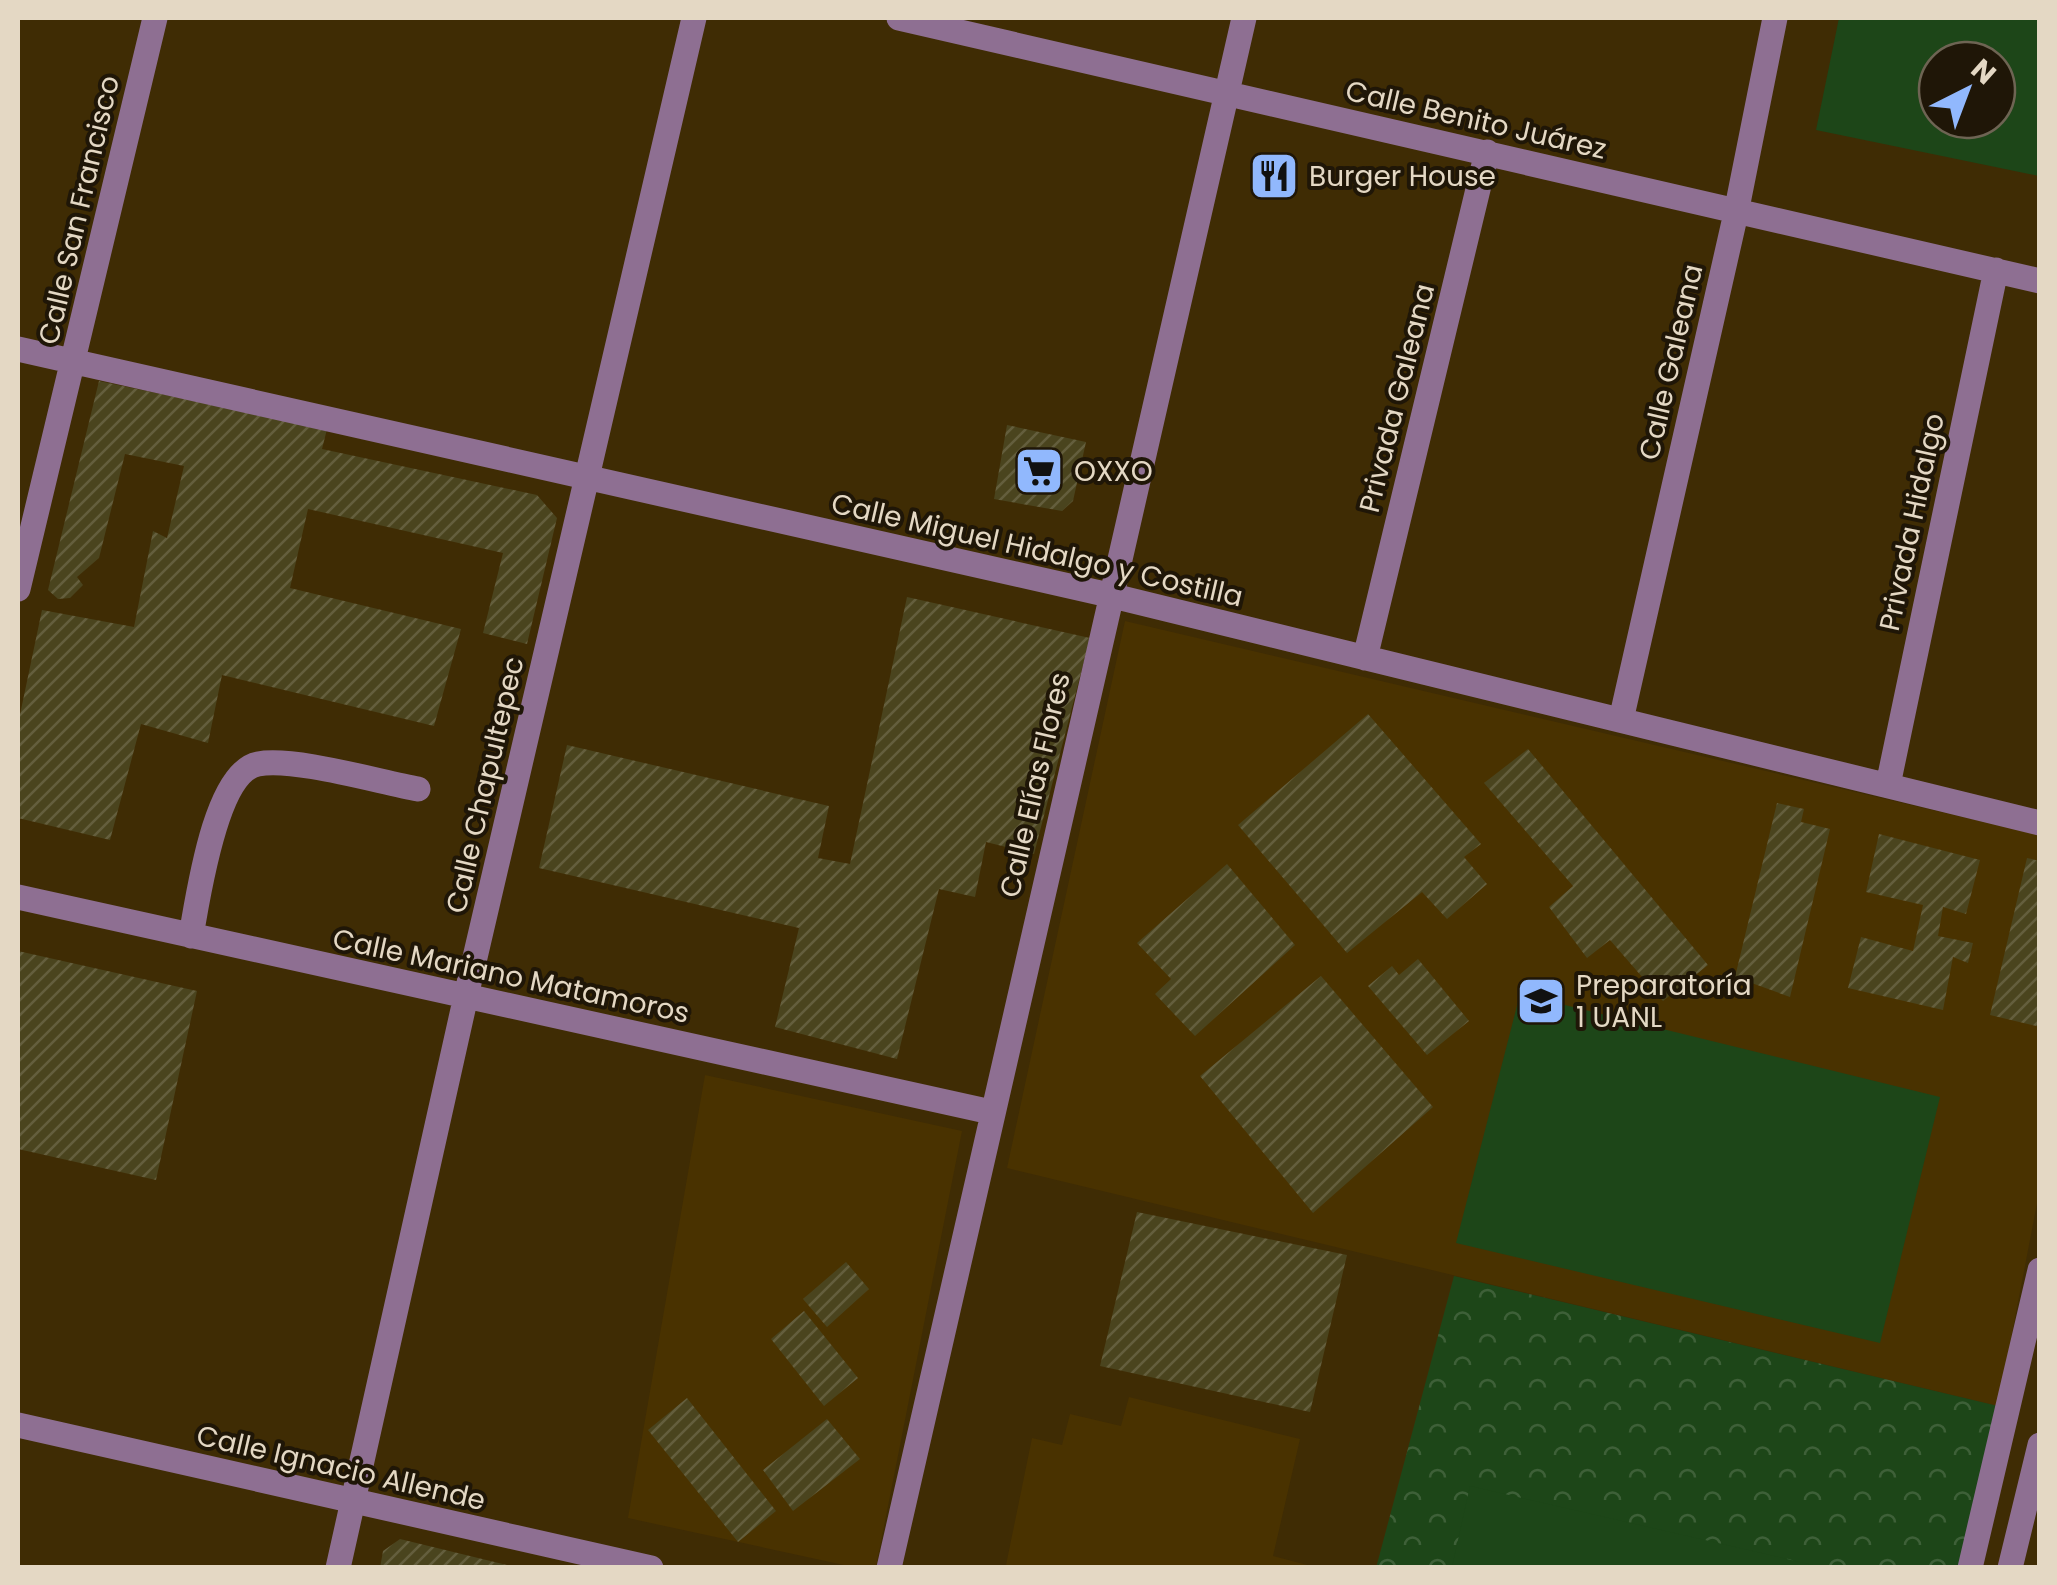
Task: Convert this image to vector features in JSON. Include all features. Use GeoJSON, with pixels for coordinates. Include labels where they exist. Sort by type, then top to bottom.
{"type":"FeatureCollection","features":[{"type":"Feature","properties":{"kind":"street","name":"Calle San Francisco"},"geometry":{"type":"LineString","coordinates":[[18,590],[155,18]]}},
{"type":"Feature","properties":{"kind":"street","name":"Calle Chapultepec"},"geometry":{"type":"LineString","coordinates":[[338,1568],[466,996],[590,478],[694,18]]}},
{"type":"Feature","properties":{"kind":"street","name":"Calle Benito Juárez"},"geometry":{"type":"LineString","coordinates":[[900,18],[2040,280]]}},
{"type":"Feature","properties":{"kind":"street","name":"Calle Elías Flores"},"geometry":{"type":"LineString","coordinates":[[889,1568],[1244,18]]}},
{"type":"Feature","properties":{"kind":"street","name":"Calle Galeana"},"geometry":{"type":"LineString","coordinates":[[1621,720],[1736,213],[1775,18]]}},
{"type":"Feature","properties":{"kind":"street","name":"Privada Galeana"},"geometry":{"type":"LineString","coordinates":[[1365,658],[1487,152]]}},
{"type":"Feature","properties":{"kind":"street","name":"Privada Hidalgo"},"geometry":{"type":"LineString","coordinates":[[1888,785],[1996,270]]}},
{"type":"Feature","properties":{"kind":"street","name":"Calle Miguel Hidalgo y Costilla"},"geometry":{"type":"LineString","coordinates":[[18,349],[1109,595],[2040,824]]}},
{"type":"Feature","properties":{"kind":"street"},"geometry":{"type":"LineString","coordinates":[[191,936],[220,810],[235,778],[256,764],[290,765],[418,789]]}},
{"type":"Feature","properties":{"kind":"street","name":"Calle Mariano Matamoros"},"geometry":{"type":"LineString","coordinates":[[18,897],[991,1112]]}},
{"type":"Feature","properties":{"kind":"street"},"geometry":{"type":"LineString","coordinates":[[1970,1568],[2040,1270]]}},
{"type":"Feature","properties":{"kind":"street","name":"Calle Ignacio Allende"},"geometry":{"type":"LineString","coordinates":[[18,1425],[651,1568]]}},
{"type":"Feature","properties":{"kind":"street"},"geometry":{"type":"LineString","coordinates":[[2010,1568],[2040,1445]]}},
{"type":"Feature","properties":{"kind":"shaded area","name":"Preparatoría 1 UANL"},"geometry":{"type":"Polygon","coordinates":[[[1125,621],[2039,835],[2039,1193],[1998,1406],[1007,1168],[1125,621]]]}},
{"type":"Feature","properties":{"kind":"shaded area"},"geometry":{"type":"Polygon","coordinates":[[[705,1075],[962,1131],[876,1567],[853,1567],[628,1518],[705,1075]]]}},
{"type":"Feature","properties":{"kind":"shaded area"},"geometry":{"type":"Polygon","coordinates":[[[1129,1397],[1300,1439],[1273,1556],[1315,1567],[993,1567],[1006,1565],[1032,1438],[1062,1445],[1070,1414],[1121,1426],[1129,1397]]]}},
{"type":"Feature","properties":{"kind":"green space"},"geometry":{"type":"Polygon","coordinates":[[[1839,18],[2039,18],[2039,176],[1816,130],[1839,18]]]}},
{"type":"Feature","properties":{"kind":"green space"},"geometry":{"type":"Polygon","coordinates":[[[1520,994],[1940,1097],[1880,1343],[1456,1243],[1520,994]]]}},
{"type":"Feature","properties":{"kind":"green space"},"geometry":{"type":"Polygon","coordinates":[[[1454,1276],[1998,1406],[1959,1567],[1376,1568],[1454,1276]]]}},
{"type":"Feature","properties":{"kind":"green space"},"geometry":{"type":"Polygon","coordinates":[[[1470,1486],[1822,1567],[1452,1567],[1470,1486]]]}},
{"type":"Feature","properties":{"kind":"building"},"geometry":{"type":"Polygon","coordinates":[[[99,381],[327,429],[322,449],[537,495],[557,518],[527,644],[483,633],[503,553],[308,509],[290,588],[461,629],[434,726],[222,675],[208,743],[141,724],[110,840],[18,818],[18,724],[42,610],[134,627],[153,531],[167,538],[184,466],[125,454],[99,558],[77,577],[83,585],[70,598],[58,599],[48,590],[99,381]]]}},
{"type":"Feature","properties":{"kind":"building","name":"OXXO"},"geometry":{"type":"Polygon","coordinates":[[[1007,425],[1086,442],[1073,501],[1062,511],[994,499],[1007,425]]]}},
{"type":"Feature","properties":{"kind":"building"},"geometry":{"type":"Polygon","coordinates":[[[907,597],[1090,638],[1034,854],[986,842],[975,897],[939,889],[897,1059],[775,1027],[799,928],[539,868],[567,745],[829,806],[818,858],[850,864],[907,597]]]}},
{"type":"Feature","properties":{"kind":"building"},"geometry":{"type":"Polygon","coordinates":[[[1368,714],[1481,844],[1464,857],[1487,884],[1447,919],[1422,892],[1347,953],[1238,825],[1368,714]]]}},
{"type":"Feature","properties":{"kind":"building"},"geometry":{"type":"Polygon","coordinates":[[[1528,749],[1708,965],[1663,1001],[1610,940],[1587,958],[1549,907],[1573,886],[1484,783],[1528,749]]]}},
{"type":"Feature","properties":{"kind":"building"},"geometry":{"type":"Polygon","coordinates":[[[1777,803],[1804,809],[1801,822],[1830,829],[1790,997],[1735,977],[1777,803]]]}},
{"type":"Feature","properties":{"kind":"building"},"geometry":{"type":"Polygon","coordinates":[[[1879,834],[1980,860],[1966,914],[1943,907],[1938,936],[1973,943],[1968,963],[1953,957],[1943,1010],[1848,988],[1861,937],[1913,951],[1923,905],[1866,892],[1879,834]]]}},
{"type":"Feature","properties":{"kind":"building"},"geometry":{"type":"Polygon","coordinates":[[[2027,858],[2040,861],[2040,1027],[1990,1015],[2027,858]]]}},
{"type":"Feature","properties":{"kind":"building"},"geometry":{"type":"Polygon","coordinates":[[[1227,864],[1295,945],[1195,1036],[1155,994],[1171,979],[1137,943],[1227,864]]]}},
{"type":"Feature","properties":{"kind":"building"},"geometry":{"type":"Polygon","coordinates":[[[18,951],[197,991],[156,1180],[18,1149],[18,951]]]}},
{"type":"Feature","properties":{"kind":"building"},"geometry":{"type":"Polygon","coordinates":[[[1418,959],[1469,1021],[1427,1055],[1368,986],[1392,966],[1399,975],[1418,959]]]}},
{"type":"Feature","properties":{"kind":"building"},"geometry":{"type":"Polygon","coordinates":[[[1321,976],[1433,1107],[1313,1213],[1200,1076],[1321,976]]]}},
{"type":"Feature","properties":{"kind":"building"},"geometry":{"type":"Polygon","coordinates":[[[1137,1212],[1347,1255],[1310,1412],[1100,1366],[1137,1212]]]}},
{"type":"Feature","properties":{"kind":"building"},"geometry":{"type":"Polygon","coordinates":[[[846,1262],[869,1289],[827,1327],[803,1299],[846,1262]]]}},
{"type":"Feature","properties":{"kind":"building"},"geometry":{"type":"Polygon","coordinates":[[[804,1311],[858,1378],[824,1406],[771,1339],[804,1311]]]}},
{"type":"Feature","properties":{"kind":"building"},"geometry":{"type":"Polygon","coordinates":[[[687,1398],[776,1511],[738,1542],[648,1430],[687,1398]]]}},
{"type":"Feature","properties":{"kind":"building"},"geometry":{"type":"Polygon","coordinates":[[[827,1419],[860,1459],[793,1511],[763,1470],[827,1419]]]}},
{"type":"Feature","properties":{"kind":"building"},"geometry":{"type":"Polygon","coordinates":[[[400,1539],[511,1568],[380,1568],[383,1551],[400,1539]]]}},
{"type":"Feature","properties":{"kind":"place","name":"Burger House"},"geometry":{"type":"Point","coordinates":[1274,176]}},
{"type":"Feature","properties":{"kind":"place","name":"OXXO"},"geometry":{"type":"Point","coordinates":[1039,471]}},
{"type":"Feature","properties":{"kind":"place","name":"Preparatoría 1 UANL"},"geometry":{"type":"Point","coordinates":[1541,1001]}}]}
